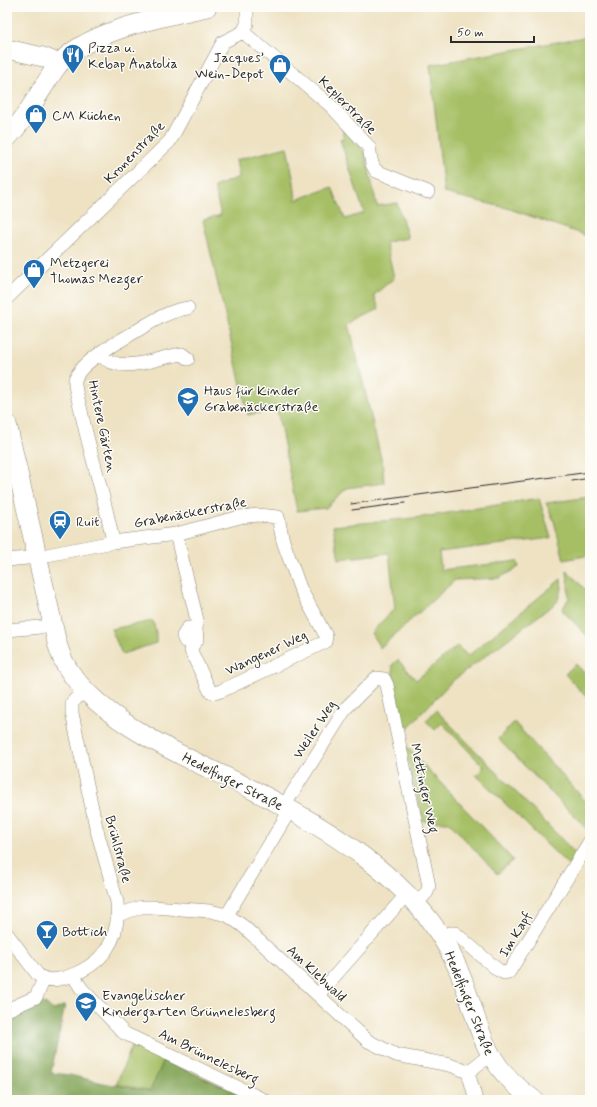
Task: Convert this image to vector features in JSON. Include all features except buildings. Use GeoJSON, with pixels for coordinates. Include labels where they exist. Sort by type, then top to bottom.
{"type":"FeatureCollection","features":[{"type":"Feature","properties":{"kind":"street"},"geometry":{"type":"LineString","coordinates":[[7,138],[18,125],[59,64],[78,48],[106,34],[207,7]]}},
{"type":"Feature","properties":{"kind":"street"},"geometry":{"type":"LineString","coordinates":[[243,32],[247,24],[248,7]]}},
{"type":"Feature","properties":{"kind":"street","name":"Keplerstraße"},"geometry":{"type":"LineString","coordinates":[[243,32],[331,106],[369,147],[372,164],[376,171],[428,192]]}},
{"type":"Feature","properties":{"kind":"street","name":"Kronenstraße"},"geometry":{"type":"LineString","coordinates":[[7,298],[170,141],[223,42],[243,32]]}},
{"type":"Feature","properties":{"kind":"street"},"geometry":{"type":"LineString","coordinates":[[7,49],[43,57],[59,64]]}},
{"type":"Feature","properties":{"kind":"street","name":"Hintere Gärten"},"geometry":{"type":"LineString","coordinates":[[113,542],[75,383],[79,372],[110,346],[174,310],[188,308]]}},
{"type":"Feature","properties":{"kind":"street"},"geometry":{"type":"LineString","coordinates":[[100,355],[108,361],[128,364],[182,354],[188,359]]}},
{"type":"Feature","properties":{"kind":"street","name":"Hedelfinger Straße"},"geometry":{"type":"LineString","coordinates":[[7,424],[52,626],[64,663],[85,689],[130,726],[177,753],[287,808],[315,824],[365,857],[411,900],[442,938],[458,967],[479,1032],[490,1055],[507,1078],[534,1100]]}},
{"type":"Feature","properties":{"kind":"street","name":"Grabenäckerstraße"},"geometry":{"type":"LineString","coordinates":[[7,560],[37,557],[113,542],[176,534],[240,517],[258,515],[278,517]]}},
{"type":"Feature","properties":{"kind":"street","name":"Wangener Weg"},"geometry":{"type":"LineString","coordinates":[[176,534],[197,620],[196,629],[188,628],[184,633],[185,641],[192,644],[191,651],[208,690],[214,693],[325,642],[326,636],[297,580],[278,517]]}},
{"type":"Feature","properties":{"kind":"street"},"geometry":{"type":"LineString","coordinates":[[7,630],[52,626]]}},
{"type":"Feature","properties":{"kind":"street","name":"Weiler Weg"},"geometry":{"type":"LineString","coordinates":[[227,915],[287,808],[346,708],[373,680],[380,678]]}},
{"type":"Feature","properties":{"kind":"street","name":"Mettinger Weg"},"geometry":{"type":"LineString","coordinates":[[318,995],[411,900],[427,892],[429,886],[387,685],[384,679],[380,678]]}},
{"type":"Feature","properties":{"kind":"street","name":"Brühlstraße"},"geometry":{"type":"LineString","coordinates":[[44,979],[56,980],[73,975],[92,966],[103,954],[116,930],[118,915],[117,902],[96,827],[72,713],[72,704],[85,689]]}},
{"type":"Feature","properties":{"kind":"street","name":"Im Kapf"},"geometry":{"type":"LineString","coordinates":[[442,938],[450,933],[455,933],[498,970],[504,973],[509,972],[590,841]]}},
{"type":"Feature","properties":{"kind":"street","name":"Am Klebwald"},"geometry":{"type":"LineString","coordinates":[[118,915],[140,907],[210,911],[227,915],[235,919],[365,1038],[378,1047],[396,1055],[450,1065],[468,1072]]}},
{"type":"Feature","properties":{"kind":"street"},"geometry":{"type":"LineString","coordinates":[[7,936],[37,973],[44,979],[36,997],[7,1010]]}},
{"type":"Feature","properties":{"kind":"street","name":"Am Brünnelesberg"},"geometry":{"type":"LineString","coordinates":[[73,975],[81,988],[124,1033],[264,1100]]}},
{"type":"Feature","properties":{"kind":"street"},"geometry":{"type":"LineString","coordinates":[[476,1100],[468,1072],[490,1055]]}},
{"type":"Feature","properties":{"kind":"green space"},"geometry":{"type":"Polygon","coordinates":[[[590,36],[590,237],[507,208],[444,193],[430,65],[590,36]]]}},
{"type":"Feature","properties":{"kind":"green space"},"geometry":{"type":"Polygon","coordinates":[[[342,126],[365,152],[377,206],[397,203],[408,238],[386,242],[394,278],[374,295],[379,309],[349,324],[383,467],[384,483],[347,488],[326,508],[297,511],[277,409],[248,415],[203,220],[221,215],[214,187],[239,177],[236,160],[287,147],[296,200],[332,187],[345,219],[364,213],[340,139],[344,137],[342,126]]]}},
{"type":"Feature","properties":{"kind":"green space"},"geometry":{"type":"Polygon","coordinates":[[[590,497],[590,555],[564,560],[554,521],[546,503],[590,497]]]}},
{"type":"Feature","properties":{"kind":"green space"},"geometry":{"type":"Polygon","coordinates":[[[539,498],[551,538],[439,552],[441,570],[517,561],[519,567],[499,578],[455,580],[380,648],[371,633],[395,608],[389,553],[339,559],[333,526],[423,517],[539,498]]]}},
{"type":"Feature","properties":{"kind":"green space"},"geometry":{"type":"Polygon","coordinates":[[[567,570],[590,595],[590,639],[562,610],[569,598],[567,570]]]}},
{"type":"Feature","properties":{"kind":"green space"},"geometry":{"type":"Polygon","coordinates":[[[561,579],[562,589],[557,602],[451,682],[402,734],[392,665],[398,660],[416,680],[457,646],[468,656],[561,579]]]}},
{"type":"Feature","properties":{"kind":"green space"},"geometry":{"type":"Polygon","coordinates":[[[153,621],[156,633],[156,643],[122,654],[111,629],[153,621]]]}},
{"type":"Feature","properties":{"kind":"green space"},"geometry":{"type":"Polygon","coordinates":[[[576,664],[590,679],[590,701],[565,674],[576,664]]]}},
{"type":"Feature","properties":{"kind":"green space"},"geometry":{"type":"Polygon","coordinates":[[[436,710],[577,855],[569,866],[476,775],[484,767],[442,723],[435,730],[426,721],[436,710]]]}},
{"type":"Feature","properties":{"kind":"green space"},"geometry":{"type":"Polygon","coordinates":[[[514,722],[590,806],[590,832],[498,739],[514,722]]]}},
{"type":"Feature","properties":{"kind":"green space"},"geometry":{"type":"Polygon","coordinates":[[[404,744],[513,860],[497,874],[449,822],[423,821],[404,744]]]}},
{"type":"Feature","properties":{"kind":"green space"},"geometry":{"type":"Polygon","coordinates":[[[39,1000],[54,1010],[65,1005],[51,1073],[70,1075],[103,1083],[150,1091],[164,1060],[254,1100],[7,1100],[7,1013],[39,1000]]]}},
{"type":"Feature","properties":{"kind":"green space"},"geometry":{"type":"Polygon","coordinates":[[[133,1044],[164,1060],[151,1091],[116,1084],[133,1044]]]}},
{"type":"Feature","properties":{"kind":"tram line"},"geometry":{"type":"LineString","coordinates":[[351,504],[590,472]]}},
{"type":"Feature","properties":{"kind":"tram line"},"geometry":{"type":"LineString","coordinates":[[572,481],[590,478]]}},
{"type":"Feature","properties":{"kind":"tram line"},"geometry":{"type":"LineString","coordinates":[[352,510],[405,503]]}},
{"type":"Feature","properties":{"kind":"place","name":"Pizza u. Kebap Anatolia"},"geometry":{"type":"Point","coordinates":[73,74]}},
{"type":"Feature","properties":{"kind":"place","name":"Jacques’ Wein-Depot"},"geometry":{"type":"Point","coordinates":[280,84]}},
{"type":"Feature","properties":{"kind":"place","name":"CM Küchen"},"geometry":{"type":"Point","coordinates":[36,134]}},
{"type":"Feature","properties":{"kind":"place","name":"Metzgerei Thomas Mezger"},"geometry":{"type":"Point","coordinates":[34,290]}},
{"type":"Feature","properties":{"kind":"place","name":"Haus für Kinder Grabenäckerstraße"},"geometry":{"type":"Point","coordinates":[188,418]}},
{"type":"Feature","properties":{"kind":"place","name":"Ruit"},"geometry":{"type":"Point","coordinates":[60,540]}},
{"type":"Feature","properties":{"kind":"place","name":"Bottich"},"geometry":{"type":"Point","coordinates":[47,950]}},
{"type":"Feature","properties":{"kind":"place","name":"Evangelischer Kindergarten Brünnelesberg"},"geometry":{"type":"Point","coordinates":[86,1022]}}]}
